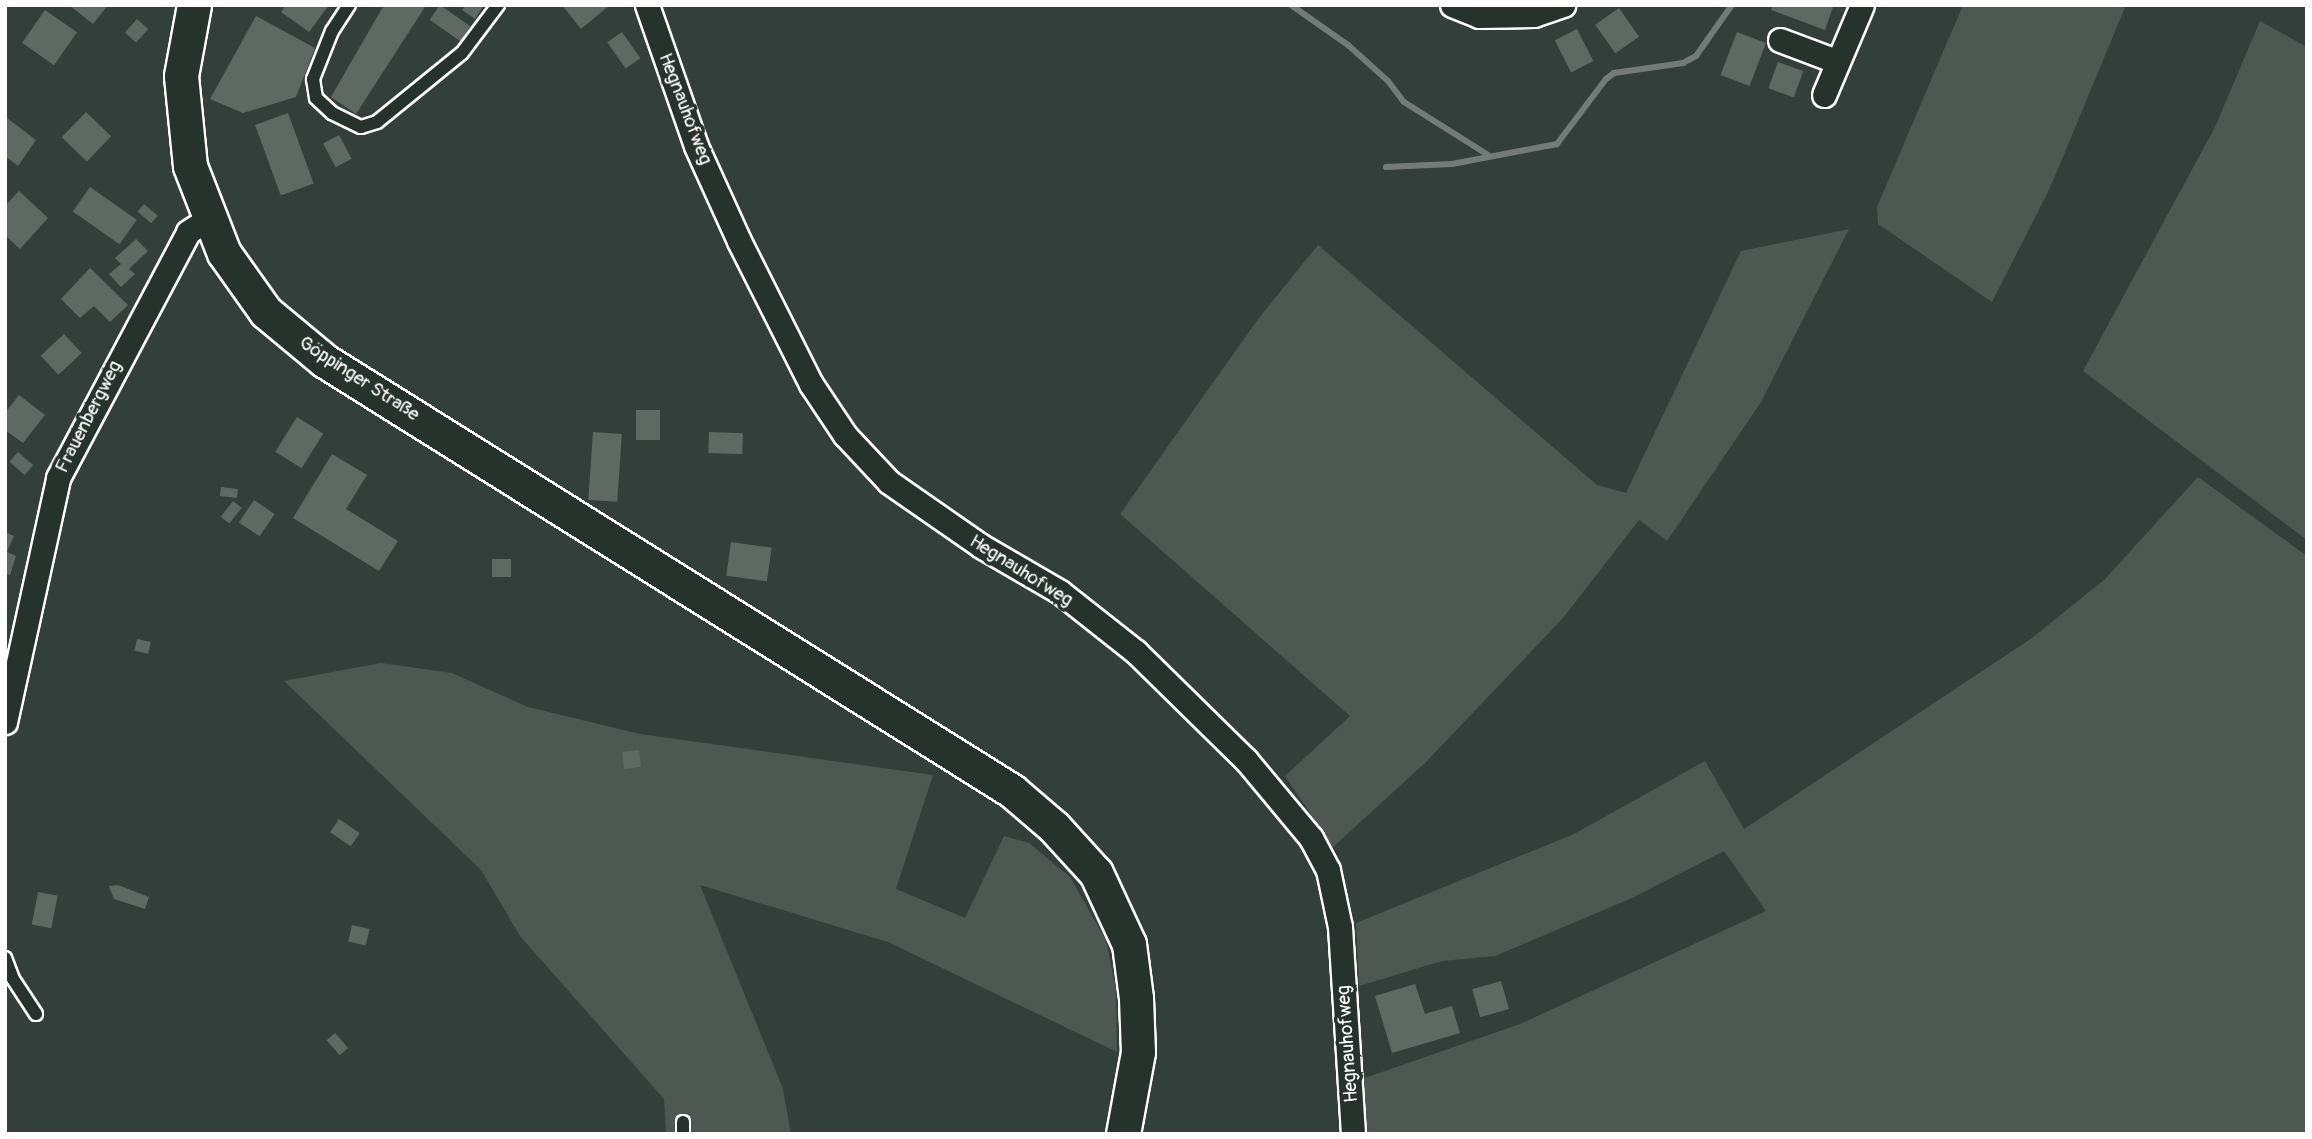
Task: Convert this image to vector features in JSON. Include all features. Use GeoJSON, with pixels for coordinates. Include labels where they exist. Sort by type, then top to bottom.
{"type":"FeatureCollection","features":[{"type":"Feature","properties":{"kind":"main road","name":"Göppinger Straße"},"geometry":{"type":"LineString","coordinates":[[194,5],[181,76],[190,166],[208,219],[224,253],[266,312],[325,361],[1012,791],[1054,827],[1096,873],[1129,944],[1138,1052],[1123,1134]]}},
{"type":"Feature","properties":{"kind":"street","name":"Hegnauhofweg"},"geometry":{"type":"LineString","coordinates":[[647,5],[696,146],[739,241],[811,384],[845,435],[888,482],[981,546],[1060,592],[1136,652],[1246,760],[1311,838],[1328,870],[1340,927],[1353,1134]]}},
{"type":"Feature","properties":{"kind":"street"},"geometry":{"type":"LineString","coordinates":[[1452,5],[1479,16],[1534,15],[1563,5]]}},
{"type":"Feature","properties":{"kind":"street"},"geometry":{"type":"LineString","coordinates":[[1824,95],[1836,61],[1862,5]]}},
{"type":"Feature","properties":{"kind":"street"},"geometry":{"type":"LineString","coordinates":[[1780,40],[1836,61]]}},
{"type":"Feature","properties":{"kind":"street","name":"Frauenbergweg"},"geometry":{"type":"LineString","coordinates":[[5,722],[58,478],[188,232],[208,219]]}},
{"type":"Feature","properties":{"kind":"lane"},"geometry":{"type":"LineString","coordinates":[[349,5],[332,31],[313,79],[316,98],[332,113],[361,127],[377,122],[462,53],[498,5]]}},
{"type":"Feature","properties":{"kind":"lane"},"geometry":{"type":"LineString","coordinates":[[5,958],[13,979],[36,1014]]}},
{"type":"Feature","properties":{"kind":"shaded area"},"geometry":{"type":"Polygon","coordinates":[[[1963,5],[2126,5],[2050,188],[1992,302],[1878,224],[1877,207],[1963,5]]]}},
{"type":"Feature","properties":{"kind":"shaded area"},"geometry":{"type":"Polygon","coordinates":[[[2260,21],[2307,47],[2307,540],[2083,371],[2215,127],[2260,21]]]}},
{"type":"Feature","properties":{"kind":"shaded area"},"geometry":{"type":"Polygon","coordinates":[[[1849,229],[1761,402],[1667,541],[1639,520],[1563,618],[1425,763],[1333,847],[1285,776],[1350,716],[1120,514],[1258,319],[1318,245],[1597,485],[1626,493],[1741,251],[1849,229]]]}},
{"type":"Feature","properties":{"kind":"shaded area"},"geometry":{"type":"Polygon","coordinates":[[[2198,477],[2307,556],[2307,1134],[1361,1134],[1359,1080],[1520,1024],[1766,911],[1724,851],[1632,898],[1495,956],[1442,961],[1359,986],[1356,923],[1574,834],[1705,761],[1744,829],[2032,638],[2105,579],[2198,477]]]}},
{"type":"Feature","properties":{"kind":"shaded area"},"geometry":{"type":"Polygon","coordinates":[[[381,663],[452,673],[528,707],[640,734],[933,775],[896,889],[965,918],[1004,836],[1029,843],[1070,877],[1106,940],[1116,990],[1117,1052],[888,942],[700,885],[783,1089],[791,1134],[666,1134],[664,1099],[520,936],[481,870],[284,681],[381,663]]]}},
{"type":"Feature","properties":{"kind":"building"},"geometry":{"type":"Polygon","coordinates":[[[69,5],[108,5],[93,24],[69,5]]]}},
{"type":"Feature","properties":{"kind":"building"},"geometry":{"type":"Polygon","coordinates":[[[286,5],[329,5],[309,32],[281,12],[286,5]]]}},
{"type":"Feature","properties":{"kind":"building"},"geometry":{"type":"Polygon","coordinates":[[[384,5],[425,7],[356,114],[331,97],[384,5]]]}},
{"type":"Feature","properties":{"kind":"building"},"geometry":{"type":"Polygon","coordinates":[[[440,5],[470,26],[460,41],[430,20],[440,5]]]}},
{"type":"Feature","properties":{"kind":"building"},"geometry":{"type":"Polygon","coordinates":[[[466,5],[484,5],[475,19],[462,10],[466,5]]]}},
{"type":"Feature","properties":{"kind":"building"},"geometry":{"type":"Polygon","coordinates":[[[562,5],[610,5],[581,29],[562,5]]]}},
{"type":"Feature","properties":{"kind":"building"},"geometry":{"type":"Polygon","coordinates":[[[1773,5],[1833,7],[1825,30],[1771,10],[1773,5]]]}},
{"type":"Feature","properties":{"kind":"building"},"geometry":{"type":"Polygon","coordinates":[[[1619,8],[1639,37],[1615,53],[1595,25],[1619,8]]]}},
{"type":"Feature","properties":{"kind":"building"},"geometry":{"type":"Polygon","coordinates":[[[45,10],[77,32],[54,65],[22,43],[45,10]]]}},
{"type":"Feature","properties":{"kind":"building"},"geometry":{"type":"Polygon","coordinates":[[[256,16],[315,48],[296,97],[243,113],[210,99],[256,16]]]}},
{"type":"Feature","properties":{"kind":"building"},"geometry":{"type":"Polygon","coordinates":[[[137,19],[148,29],[136,42],[125,32],[137,19]]]}},
{"type":"Feature","properties":{"kind":"building"},"geometry":{"type":"Polygon","coordinates":[[[1577,29],[1593,61],[1571,72],[1555,40],[1577,29]]]}},
{"type":"Feature","properties":{"kind":"building"},"geometry":{"type":"Polygon","coordinates":[[[622,32],[640,58],[626,69],[607,42],[622,32]]]}},
{"type":"Feature","properties":{"kind":"building"},"geometry":{"type":"Polygon","coordinates":[[[1737,32],[1766,43],[1749,86],[1721,75],[1737,32]]]}},
{"type":"Feature","properties":{"kind":"building"},"geometry":{"type":"Polygon","coordinates":[[[1778,62],[1803,71],[1794,98],[1768,88],[1778,62]]]}},
{"type":"Feature","properties":{"kind":"building"},"geometry":{"type":"Polygon","coordinates":[[[86,112],[111,136],[87,161],[62,137],[86,112]]]}},
{"type":"Feature","properties":{"kind":"building"},"geometry":{"type":"Polygon","coordinates":[[[288,113],[314,183],[281,195],[255,125],[288,113]]]}},
{"type":"Feature","properties":{"kind":"building"},"geometry":{"type":"Polygon","coordinates":[[[7,118],[36,140],[18,166],[5,156],[7,118]]]}},
{"type":"Feature","properties":{"kind":"building"},"geometry":{"type":"Polygon","coordinates":[[[339,135],[352,159],[336,167],[323,143],[339,135]]]}},
{"type":"Feature","properties":{"kind":"building"},"geometry":{"type":"Polygon","coordinates":[[[90,187],[137,220],[119,244],[73,212],[90,187]]]}},
{"type":"Feature","properties":{"kind":"building"},"geometry":{"type":"Polygon","coordinates":[[[19,191],[48,218],[20,249],[5,235],[5,206],[19,191]]]}},
{"type":"Feature","properties":{"kind":"building"},"geometry":{"type":"Polygon","coordinates":[[[144,204],[158,216],[151,223],[137,212],[144,204]]]}},
{"type":"Feature","properties":{"kind":"building"},"geometry":{"type":"Polygon","coordinates":[[[136,239],[148,251],[129,269],[135,274],[121,287],[109,274],[121,264],[115,258],[136,239]]]}},
{"type":"Feature","properties":{"kind":"building"},"geometry":{"type":"Polygon","coordinates":[[[90,268],[128,305],[110,322],[94,306],[80,318],[61,299],[90,268]]]}},
{"type":"Feature","properties":{"kind":"building"},"geometry":{"type":"Polygon","coordinates":[[[64,334],[82,353],[58,375],[41,356],[64,334]]]}},
{"type":"Feature","properties":{"kind":"building"},"geometry":{"type":"Polygon","coordinates":[[[19,395],[45,415],[23,443],[5,430],[5,413],[19,395]]]}},
{"type":"Feature","properties":{"kind":"building"},"geometry":{"type":"Polygon","coordinates":[[[636,410],[660,410],[660,440],[636,440],[636,410]]]}},
{"type":"Feature","properties":{"kind":"building"},"geometry":{"type":"Polygon","coordinates":[[[297,417],[323,433],[302,468],[275,452],[297,417]]]}},
{"type":"Feature","properties":{"kind":"building"},"geometry":{"type":"Polygon","coordinates":[[[593,432],[622,434],[617,502],[588,500],[593,432]]]}},
{"type":"Feature","properties":{"kind":"building"},"geometry":{"type":"Polygon","coordinates":[[[709,432],[743,433],[742,454],[708,453],[709,432]]]}},
{"type":"Feature","properties":{"kind":"building"},"geometry":{"type":"Polygon","coordinates":[[[18,452],[33,465],[25,475],[9,462],[18,452]]]}},
{"type":"Feature","properties":{"kind":"building"},"geometry":{"type":"Polygon","coordinates":[[[332,454],[367,475],[346,509],[398,541],[379,571],[293,518],[332,454]]]}},
{"type":"Feature","properties":{"kind":"building"},"geometry":{"type":"Polygon","coordinates":[[[221,487],[238,489],[237,498],[220,496],[221,487]]]}},
{"type":"Feature","properties":{"kind":"building"},"geometry":{"type":"Polygon","coordinates":[[[254,500],[275,514],[260,536],[239,522],[254,500]]]}},
{"type":"Feature","properties":{"kind":"building"},"geometry":{"type":"Polygon","coordinates":[[[233,501],[242,508],[229,524],[221,517],[233,501]]]}},
{"type":"Feature","properties":{"kind":"building"},"geometry":{"type":"Polygon","coordinates":[[[5,532],[14,536],[7,552],[16,556],[10,575],[5,573],[5,532]]]}},
{"type":"Feature","properties":{"kind":"building"},"geometry":{"type":"Polygon","coordinates":[[[731,542],[772,548],[767,581],[726,576],[731,542]]]}},
{"type":"Feature","properties":{"kind":"building"},"geometry":{"type":"Polygon","coordinates":[[[492,559],[511,559],[511,577],[492,577],[492,559]]]}},
{"type":"Feature","properties":{"kind":"building"},"geometry":{"type":"Polygon","coordinates":[[[137,639],[151,642],[148,654],[135,651],[137,639]]]}},
{"type":"Feature","properties":{"kind":"building"},"geometry":{"type":"Polygon","coordinates":[[[639,750],[641,767],[624,769],[622,752],[639,750]]]}},
{"type":"Feature","properties":{"kind":"building"},"geometry":{"type":"Polygon","coordinates":[[[339,819],[360,833],[351,846],[330,832],[339,819]]]}},
{"type":"Feature","properties":{"kind":"building"},"geometry":{"type":"Polygon","coordinates":[[[118,885],[149,897],[145,909],[114,899],[109,886],[118,885]]]}},
{"type":"Feature","properties":{"kind":"building"},"geometry":{"type":"Polygon","coordinates":[[[38,892],[58,896],[51,928],[32,924],[38,892]]]}},
{"type":"Feature","properties":{"kind":"building"},"geometry":{"type":"Polygon","coordinates":[[[352,925],[370,929],[366,946],[348,942],[352,925]]]}},
{"type":"Feature","properties":{"kind":"building"},"geometry":{"type":"Polygon","coordinates":[[[1501,981],[1509,1009],[1480,1017],[1472,989],[1501,981]]]}},
{"type":"Feature","properties":{"kind":"building"},"geometry":{"type":"Polygon","coordinates":[[[1415,984],[1425,1014],[1452,1006],[1460,1033],[1392,1053],[1375,996],[1415,984]]]}},
{"type":"Feature","properties":{"kind":"building"},"geometry":{"type":"Polygon","coordinates":[[[335,1033],[348,1048],[340,1055],[327,1040],[335,1033]]]}},
{"type":"Feature","properties":{"kind":"waterway"},"geometry":{"type":"LineString","coordinates":[[1291,5],[1348,45],[1388,81],[1404,102],[1488,155]]}},
{"type":"Feature","properties":{"kind":"waterway"},"geometry":{"type":"LineString","coordinates":[[1386,167],[1452,164],[1557,144],[1606,79],[1614,73],[1683,63],[1696,56],[1732,5]]}}]}
